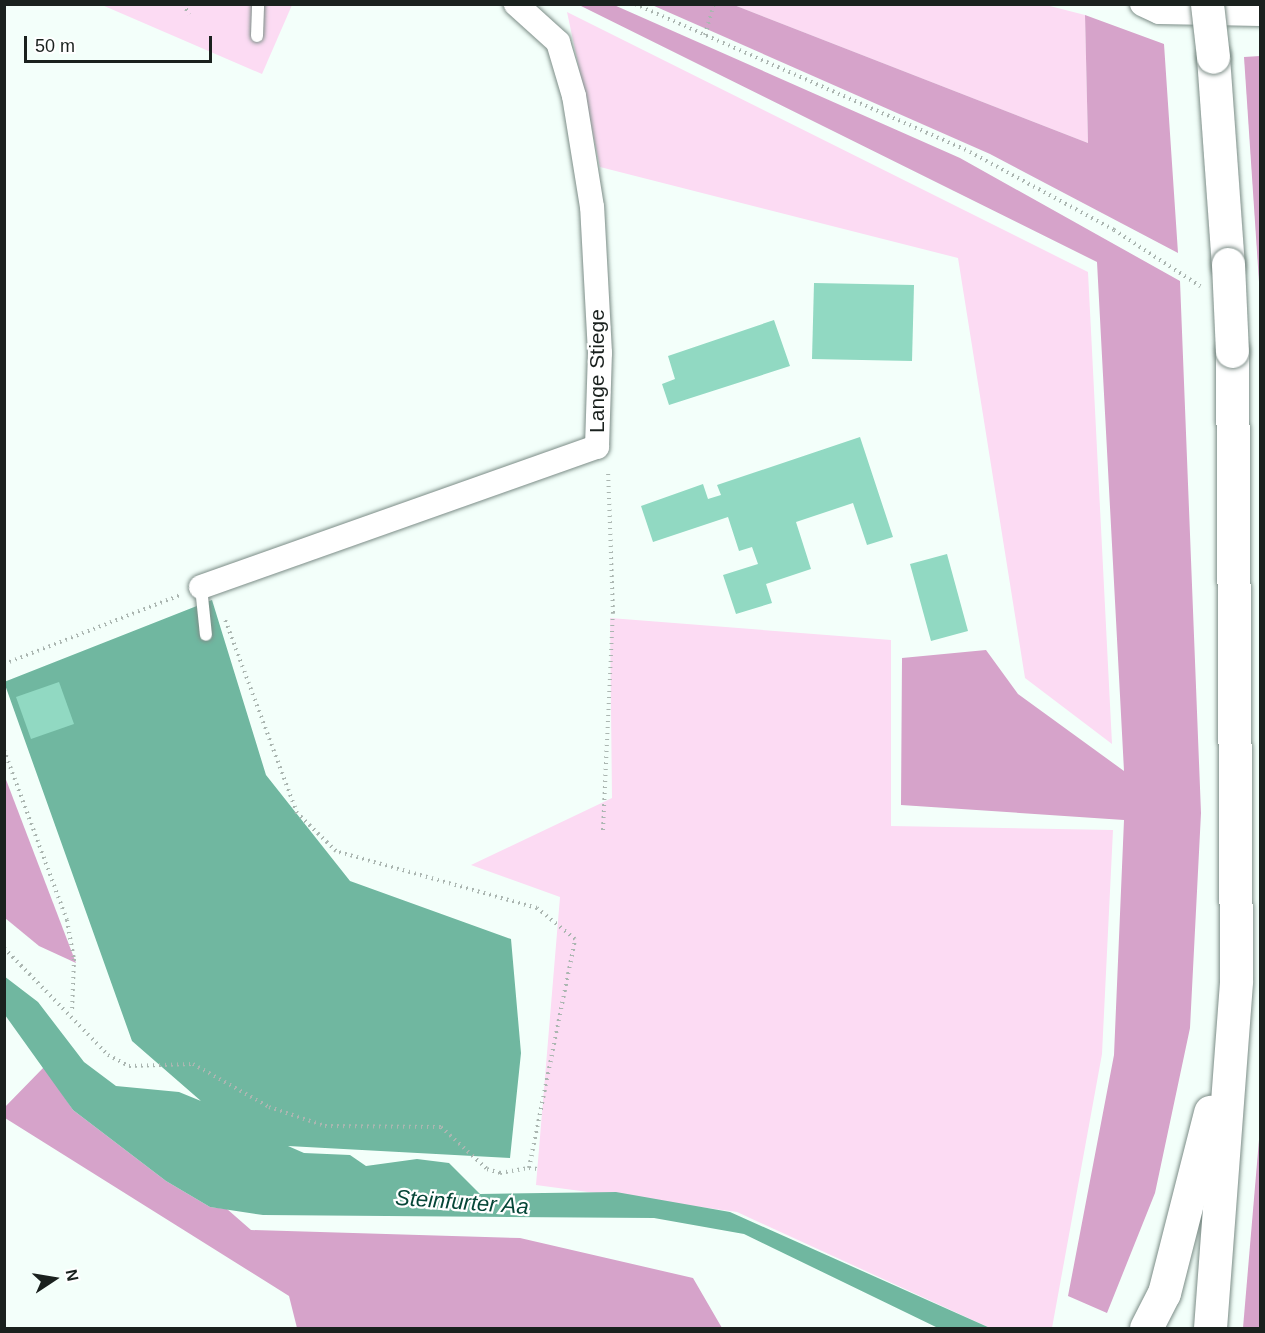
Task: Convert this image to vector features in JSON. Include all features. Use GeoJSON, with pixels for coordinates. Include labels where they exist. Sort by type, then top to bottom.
{"type":"FeatureCollection","features":[{"type":"Feature","properties":{"kind":"highway"},"geometry":{"type":"LineString","coordinates":[[1207,4],[1213,57],[1233,351],[1236,980],[1211,1321]]}},
{"type":"Feature","properties":{"kind":"highway"},"geometry":{"type":"LineString","coordinates":[[1146,1329],[1164,1293],[1198,1172],[1236,980]]}},
{"type":"Feature","properties":{"kind":"street","name":"Lange Stiege"},"geometry":{"type":"LineString","coordinates":[[206,585],[597,447],[600,353],[592,207],[574,96],[558,42],[516,4]]}},
{"type":"Feature","properties":{"kind":"street"},"geometry":{"type":"LineString","coordinates":[[1151,8],[1260,14]]}},
{"type":"Feature","properties":{"kind":"lane"},"geometry":{"type":"LineString","coordinates":[[257,36],[258,4]]}},
{"type":"Feature","properties":{"kind":"lane"},"geometry":{"type":"LineString","coordinates":[[206,585],[206,634]]}},
{"type":"Feature","properties":{"kind":"path"},"geometry":{"type":"LineString","coordinates":[[183,4],[189,14]]}},
{"type":"Feature","properties":{"kind":"path"},"geometry":{"type":"LineString","coordinates":[[635,4],[970,152],[1114,230],[1204,288]]}},
{"type":"Feature","properties":{"kind":"path"},"geometry":{"type":"LineString","coordinates":[[705,35],[714,4]]}},
{"type":"Feature","properties":{"kind":"path"},"geometry":{"type":"LineString","coordinates":[[597,447],[608,470],[613,613],[603,830]]}},
{"type":"Feature","properties":{"kind":"path"},"geometry":{"type":"LineString","coordinates":[[4,664],[206,585],[297,813],[336,850],[537,908],[575,939],[529,1168]]}},
{"type":"Feature","properties":{"kind":"path"},"geometry":{"type":"LineString","coordinates":[[4,750],[67,920],[74,959],[72,1012]]}},
{"type":"Feature","properties":{"kind":"path"},"geometry":{"type":"LineString","coordinates":[[4,948],[72,1012],[108,1054],[129,1066],[193,1064],[268,1107],[325,1126],[441,1127],[487,1169],[500,1173],[529,1168],[538,1169]]}},
{"type":"Feature","properties":{"kind":"shaded area"},"geometry":{"type":"Polygon","coordinates":[[[1042,4],[1085,15],[1088,143],[734,5],[1042,4]]]}},
{"type":"Feature","properties":{"kind":"shaded area"},"geometry":{"type":"Polygon","coordinates":[[[102,5],[292,5],[262,74],[102,5]]]}},
{"type":"Feature","properties":{"kind":"shaded area"},"geometry":{"type":"Polygon","coordinates":[[[579,5],[614,5],[960,158],[1180,281],[1201,813],[1190,1028],[1155,1193],[1107,1313],[1068,1296],[1114,1055],[1124,820],[901,805],[902,658],[986,650],[1018,694],[1124,771],[1097,262],[579,5]]]}},
{"type":"Feature","properties":{"kind":"shaded area"},"geometry":{"type":"Polygon","coordinates":[[[652,5],[734,5],[1088,143],[1085,15],[1164,44],[1178,253],[990,154],[652,5]]]}},
{"type":"Feature","properties":{"kind":"shaded area"},"geometry":{"type":"Polygon","coordinates":[[[567,12],[1088,272],[1112,744],[1025,678],[958,258],[600,167],[567,12]]]}},
{"type":"Feature","properties":{"kind":"shaded area"},"geometry":{"type":"Polygon","coordinates":[[[1260,56],[1260,297],[1244,57],[1260,56]]]}},
{"type":"Feature","properties":{"kind":"shaded area"},"geometry":{"type":"Polygon","coordinates":[[[610,618],[891,640],[891,826],[1113,830],[1102,1054],[1052,1328],[990,1328],[737,1212],[536,1185],[560,897],[471,865],[612,798],[610,618]]]}},
{"type":"Feature","properties":{"kind":"shaded area"},"geometry":{"type":"Polygon","coordinates":[[[5,777],[76,963],[39,946],[5,918],[5,777]]]}},
{"type":"Feature","properties":{"kind":"shaded area"},"geometry":{"type":"Polygon","coordinates":[[[44,1067],[73,1110],[166,1181],[210,1207],[227,1209],[251,1230],[520,1238],[693,1278],[722,1328],[297,1328],[289,1296],[5,1118],[4,1108],[44,1067]]]}},
{"type":"Feature","properties":{"kind":"shaded area"},"geometry":{"type":"Polygon","coordinates":[[[1260,1128],[1260,1328],[1243,1328],[1260,1128]]]}},
{"type":"Feature","properties":{"kind":"water","name":"Steinfurter Aa"},"geometry":{"type":"Polygon","coordinates":[[[212,600],[266,775],[350,881],[511,939],[521,1053],[510,1158],[288,1146],[304,1153],[350,1155],[366,1166],[417,1159],[449,1163],[480,1194],[616,1192],[730,1212],[990,1328],[938,1328],[744,1234],[654,1218],[263,1215],[210,1207],[166,1181],[73,1110],[5,1015],[4,976],[38,1002],[84,1062],[116,1086],[179,1092],[201,1101],[132,1041],[4,682],[212,600]]]}},
{"type":"Feature","properties":{"kind":"building"},"geometry":{"type":"Polygon","coordinates":[[[814,283],[914,285],[912,361],[812,359],[814,283]]]}},
{"type":"Feature","properties":{"kind":"building"},"geometry":{"type":"Polygon","coordinates":[[[774,320],[790,366],[669,405],[662,384],[675,379],[668,356],[774,320]]]}},
{"type":"Feature","properties":{"kind":"building"},"geometry":{"type":"Polygon","coordinates":[[[860,437],[893,537],[867,545],[853,503],[796,522],[811,569],[766,584],[772,603],[736,614],[723,575],[758,564],[752,547],[739,551],[728,517],[653,542],[641,506],[703,484],[708,499],[721,495],[717,485],[860,437]]]}},
{"type":"Feature","properties":{"kind":"building"},"geometry":{"type":"Polygon","coordinates":[[[947,554],[968,631],[931,641],[910,564],[947,554]]]}},
{"type":"Feature","properties":{"kind":"building"},"geometry":{"type":"Polygon","coordinates":[[[59,682],[74,724],[31,739],[16,697],[59,682]]]}}]}
